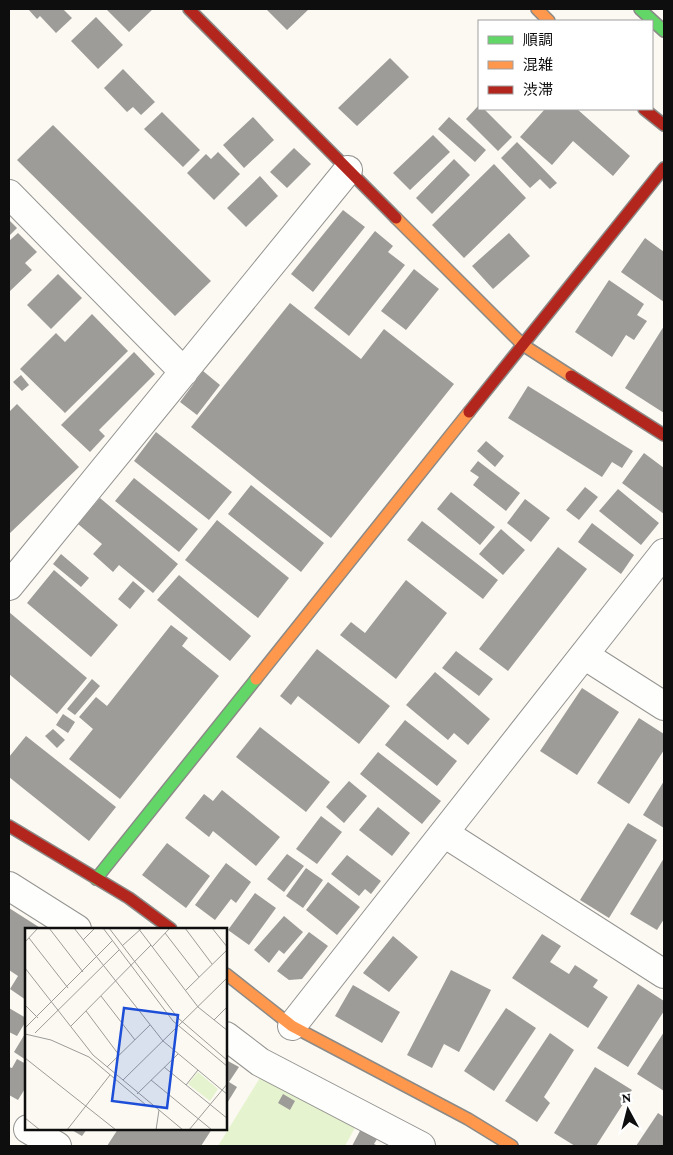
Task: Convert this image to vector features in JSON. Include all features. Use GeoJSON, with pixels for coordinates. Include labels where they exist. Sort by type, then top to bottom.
{"type":"FeatureCollection","features":[{"type":"Feature","properties":{"kind":"street"},"geometry":{"type":"LineString","coordinates":[[189,9],[523,345],[664,435]]}},
{"type":"Feature","properties":{"kind":"street"},"geometry":{"type":"LineString","coordinates":[[537,9],[548,20]]}},
{"type":"Feature","properties":{"kind":"street"},"geometry":{"type":"LineString","coordinates":[[640,9],[652,20]]}},
{"type":"Feature","properties":{"kind":"street"},"geometry":{"type":"LineString","coordinates":[[653,21],[664,31]]}},
{"type":"Feature","properties":{"kind":"street"},"geometry":{"type":"LineString","coordinates":[[645,110],[664,125]]}},
{"type":"Feature","properties":{"kind":"street"},"geometry":{"type":"LineString","coordinates":[[96,878],[664,168]]}},
{"type":"Feature","properties":{"kind":"street"},"geometry":{"type":"LineString","coordinates":[[12,576],[184,372],[348,170]]}},
{"type":"Feature","properties":{"kind":"street"},"geometry":{"type":"LineString","coordinates":[[9,194],[184,372]]}},
{"type":"Feature","properties":{"kind":"street"},"geometry":{"type":"LineString","coordinates":[[292,1026],[664,553]]}},
{"type":"Feature","properties":{"kind":"street"},"geometry":{"type":"LineString","coordinates":[[584,655],[664,706]]}},
{"type":"Feature","properties":{"kind":"street"},"geometry":{"type":"LineString","coordinates":[[9,826],[129,898],[170,928]]}},
{"type":"Feature","properties":{"kind":"street"},"geometry":{"type":"LineString","coordinates":[[444,833],[664,974]]}},
{"type":"Feature","properties":{"kind":"street"},"geometry":{"type":"LineString","coordinates":[[9,886],[75,928]]}},
{"type":"Feature","properties":{"kind":"street"},"geometry":{"type":"LineString","coordinates":[[228,976],[292,1026],[468,1119],[512,1146]]}},
{"type":"Feature","properties":{"kind":"street"},"geometry":{"type":"LineString","coordinates":[[228,1038],[260,1062],[421,1146]]}},
{"type":"Feature","properties":{"kind":"street"},"geometry":{"type":"LineString","coordinates":[[9,1117],[25,1127]]}},
{"type":"Feature","properties":{"kind":"street"},"geometry":{"type":"LineString","coordinates":[[30,1130],[57,1146]]}},
{"type":"Feature","properties":{"kind":"green space"},"geometry":{"type":"Polygon","coordinates":[[[261,1076],[356,1126],[345,1146],[218,1146],[261,1076]]]}},
{"type":"Feature","properties":{"kind":"building"},"geometry":{"type":"Polygon","coordinates":[[[28,9],[63,9],[72,18],[56,33],[40,16],[37,19],[28,9]]]}},
{"type":"Feature","properties":{"kind":"building"},"geometry":{"type":"Polygon","coordinates":[[[108,9],[153,9],[129,32],[108,9]]]}},
{"type":"Feature","properties":{"kind":"building"},"geometry":{"type":"Polygon","coordinates":[[[266,9],[309,9],[287,30],[266,9]]]}},
{"type":"Feature","properties":{"kind":"building"},"geometry":{"type":"Polygon","coordinates":[[[96,17],[123,45],[98,69],[71,41],[96,17]]]}},
{"type":"Feature","properties":{"kind":"building"},"geometry":{"type":"Polygon","coordinates":[[[390,58],[409,77],[357,126],[338,108],[390,58]]]}},
{"type":"Feature","properties":{"kind":"building"},"geometry":{"type":"Polygon","coordinates":[[[123,69],[155,102],[141,115],[133,107],[127,112],[104,88],[123,69]]]}},
{"type":"Feature","properties":{"kind":"building"},"geometry":{"type":"Polygon","coordinates":[[[478,106],[478,110],[485,110],[512,137],[498,151],[466,119],[478,106]]]}},
{"type":"Feature","properties":{"kind":"building"},"geometry":{"type":"Polygon","coordinates":[[[544,110],[578,110],[630,156],[613,176],[573,141],[552,165],[520,137],[544,110]]]}},
{"type":"Feature","properties":{"kind":"building"},"geometry":{"type":"Polygon","coordinates":[[[162,112],[200,150],[183,167],[144,129],[162,112]]]}},
{"type":"Feature","properties":{"kind":"building"},"geometry":{"type":"Polygon","coordinates":[[[253,117],[274,140],[244,168],[223,145],[253,117]]]}},
{"type":"Feature","properties":{"kind":"building"},"geometry":{"type":"Polygon","coordinates":[[[449,117],[486,150],[475,162],[438,129],[449,117]]]}},
{"type":"Feature","properties":{"kind":"building"},"geometry":{"type":"Polygon","coordinates":[[[53,125],[211,281],[175,316],[17,160],[53,125]]]}},
{"type":"Feature","properties":{"kind":"building"},"geometry":{"type":"Polygon","coordinates":[[[433,135],[450,152],[410,190],[393,173],[433,135]]]}},
{"type":"Feature","properties":{"kind":"building"},"geometry":{"type":"Polygon","coordinates":[[[517,142],[557,183],[550,189],[540,179],[530,188],[501,158],[517,142]]]}},
{"type":"Feature","properties":{"kind":"building"},"geometry":{"type":"Polygon","coordinates":[[[294,148],[311,164],[287,188],[270,172],[294,148]]]}},
{"type":"Feature","properties":{"kind":"building"},"geometry":{"type":"Polygon","coordinates":[[[218,152],[240,174],[214,200],[187,173],[206,154],[211,159],[218,152]]]}},
{"type":"Feature","properties":{"kind":"building"},"geometry":{"type":"Polygon","coordinates":[[[454,159],[470,175],[432,214],[416,198],[454,159]]]}},
{"type":"Feature","properties":{"kind":"building"},"geometry":{"type":"Polygon","coordinates":[[[494,164],[526,198],[464,258],[432,225],[494,164]]]}},
{"type":"Feature","properties":{"kind":"building"},"geometry":{"type":"Polygon","coordinates":[[[260,176],[278,196],[246,227],[227,208],[260,176]]]}},
{"type":"Feature","properties":{"kind":"building"},"geometry":{"type":"Polygon","coordinates":[[[343,210],[365,227],[313,292],[291,274],[343,210]]]}},
{"type":"Feature","properties":{"kind":"building"},"geometry":{"type":"Polygon","coordinates":[[[9,220],[17,228],[9,236],[9,220]]]}},
{"type":"Feature","properties":{"kind":"building"},"geometry":{"type":"Polygon","coordinates":[[[375,231],[393,246],[388,252],[405,265],[349,336],[314,308],[375,231]]]}},
{"type":"Feature","properties":{"kind":"building"},"geometry":{"type":"Polygon","coordinates":[[[18,233],[37,252],[25,263],[32,270],[9,292],[9,241],[18,233]]]}},
{"type":"Feature","properties":{"kind":"building"},"geometry":{"type":"Polygon","coordinates":[[[509,233],[530,256],[493,289],[472,266],[509,233]]]}},
{"type":"Feature","properties":{"kind":"building"},"geometry":{"type":"Polygon","coordinates":[[[645,238],[664,252],[664,302],[621,272],[645,238]]]}},
{"type":"Feature","properties":{"kind":"building"},"geometry":{"type":"Polygon","coordinates":[[[414,269],[439,289],[406,330],[381,311],[414,269]]]}},
{"type":"Feature","properties":{"kind":"building"},"geometry":{"type":"Polygon","coordinates":[[[58,274],[82,298],[51,329],[27,305],[58,274]]]}},
{"type":"Feature","properties":{"kind":"building"},"geometry":{"type":"Polygon","coordinates":[[[609,280],[644,304],[637,315],[647,321],[634,340],[626,335],[612,357],[575,332],[609,280]]]}},
{"type":"Feature","properties":{"kind":"building"},"geometry":{"type":"Polygon","coordinates":[[[290,303],[361,359],[384,329],[454,384],[331,538],[191,427],[290,303]]]}},
{"type":"Feature","properties":{"kind":"building"},"geometry":{"type":"Polygon","coordinates":[[[92,314],[128,351],[65,413],[20,369],[56,333],[65,342],[92,314]]]}},
{"type":"Feature","properties":{"kind":"building"},"geometry":{"type":"Polygon","coordinates":[[[664,326],[664,413],[625,388],[664,326]]]}},
{"type":"Feature","properties":{"kind":"building"},"geometry":{"type":"Polygon","coordinates":[[[134,352],[155,374],[99,430],[105,436],[90,452],[61,425],[134,352]]]}},
{"type":"Feature","properties":{"kind":"building"},"geometry":{"type":"Polygon","coordinates":[[[203,371],[220,385],[197,415],[180,402],[203,371]]]}},
{"type":"Feature","properties":{"kind":"building"},"geometry":{"type":"Polygon","coordinates":[[[21,375],[29,385],[22,391],[13,382],[21,375]]]}},
{"type":"Feature","properties":{"kind":"building"},"geometry":{"type":"Polygon","coordinates":[[[528,386],[633,451],[622,468],[612,462],[602,477],[508,418],[528,386]]]}},
{"type":"Feature","properties":{"kind":"building"},"geometry":{"type":"Polygon","coordinates":[[[17,404],[79,467],[9,534],[9,412],[17,404]]]}},
{"type":"Feature","properties":{"kind":"building"},"geometry":{"type":"Polygon","coordinates":[[[156,432],[232,492],[209,520],[134,461],[156,432]]]}},
{"type":"Feature","properties":{"kind":"building"},"geometry":{"type":"Polygon","coordinates":[[[486,441],[504,456],[495,467],[477,451],[486,441]]]}},
{"type":"Feature","properties":{"kind":"building"},"geometry":{"type":"Polygon","coordinates":[[[644,453],[664,468],[664,514],[622,483],[644,453]]]}},
{"type":"Feature","properties":{"kind":"building"},"geometry":{"type":"Polygon","coordinates":[[[478,461],[520,493],[506,511],[473,485],[479,477],[470,471],[478,461]]]}},
{"type":"Feature","properties":{"kind":"building"},"geometry":{"type":"Polygon","coordinates":[[[134,478],[198,529],[179,552],[115,501],[134,478]]]}},
{"type":"Feature","properties":{"kind":"building"},"geometry":{"type":"Polygon","coordinates":[[[251,485],[324,543],[301,572],[228,514],[251,485]]]}},
{"type":"Feature","properties":{"kind":"building"},"geometry":{"type":"Polygon","coordinates":[[[585,487],[598,497],[579,520],[566,510],[585,487]]]}},
{"type":"Feature","properties":{"kind":"building"},"geometry":{"type":"Polygon","coordinates":[[[618,489],[659,523],[641,545],[599,511],[618,489]]]}},
{"type":"Feature","properties":{"kind":"building"},"geometry":{"type":"Polygon","coordinates":[[[451,492],[495,527],[480,545],[437,509],[451,492]]]}},
{"type":"Feature","properties":{"kind":"building"},"geometry":{"type":"Polygon","coordinates":[[[100,498],[178,564],[153,593],[119,565],[113,572],[93,554],[102,544],[78,524],[100,498]]]}},
{"type":"Feature","properties":{"kind":"building"},"geometry":{"type":"Polygon","coordinates":[[[525,499],[550,518],[531,542],[507,523],[525,499]]]}},
{"type":"Feature","properties":{"kind":"building"},"geometry":{"type":"Polygon","coordinates":[[[217,520],[289,578],[258,618],[185,560],[217,520]]]}},
{"type":"Feature","properties":{"kind":"building"},"geometry":{"type":"Polygon","coordinates":[[[422,521],[498,580],[483,599],[407,540],[422,521]]]}},
{"type":"Feature","properties":{"kind":"building"},"geometry":{"type":"Polygon","coordinates":[[[592,523],[634,555],[621,574],[578,542],[592,523]]]}},
{"type":"Feature","properties":{"kind":"building"},"geometry":{"type":"Polygon","coordinates":[[[501,529],[525,550],[503,575],[479,554],[501,529]]]}},
{"type":"Feature","properties":{"kind":"building"},"geometry":{"type":"Polygon","coordinates":[[[558,547],[587,569],[508,671],[479,649],[558,547]]]}},
{"type":"Feature","properties":{"kind":"building"},"geometry":{"type":"Polygon","coordinates":[[[61,554],[89,578],[81,587],[53,564],[61,554]]]}},
{"type":"Feature","properties":{"kind":"building"},"geometry":{"type":"Polygon","coordinates":[[[54,570],[118,625],[91,657],[27,603],[54,570]]]}},
{"type":"Feature","properties":{"kind":"building"},"geometry":{"type":"Polygon","coordinates":[[[179,575],[251,636],[230,661],[157,600],[179,575]]]}},
{"type":"Feature","properties":{"kind":"building"},"geometry":{"type":"Polygon","coordinates":[[[406,580],[447,613],[396,679],[340,635],[351,622],[365,633],[406,580]]]}},
{"type":"Feature","properties":{"kind":"building"},"geometry":{"type":"Polygon","coordinates":[[[133,581],[145,591],[130,609],[118,599],[133,581]]]}},
{"type":"Feature","properties":{"kind":"building"},"geometry":{"type":"Polygon","coordinates":[[[9,612],[87,678],[57,714],[9,674],[9,612]]]}},
{"type":"Feature","properties":{"kind":"building"},"geometry":{"type":"Polygon","coordinates":[[[171,625],[188,638],[182,646],[219,676],[120,799],[69,759],[93,729],[79,717],[96,697],[107,706],[171,625]]]}},
{"type":"Feature","properties":{"kind":"building"},"geometry":{"type":"Polygon","coordinates":[[[317,649],[390,706],[359,744],[298,696],[291,705],[280,696],[317,649]]]}},
{"type":"Feature","properties":{"kind":"building"},"geometry":{"type":"Polygon","coordinates":[[[456,651],[493,679],[479,696],[442,668],[456,651]]]}},
{"type":"Feature","properties":{"kind":"building"},"geometry":{"type":"Polygon","coordinates":[[[435,672],[490,719],[468,745],[454,733],[448,740],[406,705],[435,672]]]}},
{"type":"Feature","properties":{"kind":"building"},"geometry":{"type":"Polygon","coordinates":[[[92,679],[100,686],[75,715],[67,709],[92,679]]]}},
{"type":"Feature","properties":{"kind":"building"},"geometry":{"type":"Polygon","coordinates":[[[582,688],[619,712],[577,775],[540,751],[582,688]]]}},
{"type":"Feature","properties":{"kind":"building"},"geometry":{"type":"Polygon","coordinates":[[[63,714],[75,722],[68,733],[56,725],[63,714]]]}},
{"type":"Feature","properties":{"kind":"building"},"geometry":{"type":"Polygon","coordinates":[[[639,718],[664,734],[664,750],[629,804],[597,783],[639,718]]]}},
{"type":"Feature","properties":{"kind":"building"},"geometry":{"type":"Polygon","coordinates":[[[405,720],[457,761],[437,786],[385,745],[405,720]]]}},
{"type":"Feature","properties":{"kind":"building"},"geometry":{"type":"Polygon","coordinates":[[[260,727],[330,782],[306,812],[236,757],[260,727]]]}},
{"type":"Feature","properties":{"kind":"building"},"geometry":{"type":"Polygon","coordinates":[[[53,729],[65,740],[57,748],[45,736],[53,729]]]}},
{"type":"Feature","properties":{"kind":"building"},"geometry":{"type":"Polygon","coordinates":[[[26,736],[116,807],[89,841],[9,777],[9,757],[26,736]]]}},
{"type":"Feature","properties":{"kind":"building"},"geometry":{"type":"Polygon","coordinates":[[[378,752],[441,801],[422,824],[360,774],[378,752]]]}},
{"type":"Feature","properties":{"kind":"building"},"geometry":{"type":"Polygon","coordinates":[[[349,781],[367,796],[344,823],[326,807],[349,781]]]}},
{"type":"Feature","properties":{"kind":"building"},"geometry":{"type":"Polygon","coordinates":[[[664,781],[664,828],[643,815],[664,781]]]}},
{"type":"Feature","properties":{"kind":"building"},"geometry":{"type":"Polygon","coordinates":[[[222,790],[280,837],[256,866],[213,831],[209,837],[185,818],[204,794],[213,801],[222,790]]]}},
{"type":"Feature","properties":{"kind":"building"},"geometry":{"type":"Polygon","coordinates":[[[378,807],[410,833],[392,856],[359,830],[378,807]]]}},
{"type":"Feature","properties":{"kind":"building"},"geometry":{"type":"Polygon","coordinates":[[[321,816],[342,832],[317,864],[296,849],[321,816]]]}},
{"type":"Feature","properties":{"kind":"building"},"geometry":{"type":"Polygon","coordinates":[[[628,823],[657,840],[609,918],[580,900],[628,823]]]}},
{"type":"Feature","properties":{"kind":"building"},"geometry":{"type":"Polygon","coordinates":[[[167,843],[210,876],[186,908],[142,875],[167,843]]]}},
{"type":"Feature","properties":{"kind":"building"},"geometry":{"type":"Polygon","coordinates":[[[287,854],[304,866],[284,892],[267,879],[287,854]]]}},
{"type":"Feature","properties":{"kind":"building"},"geometry":{"type":"Polygon","coordinates":[[[347,855],[381,881],[371,894],[365,889],[359,896],[331,874],[347,855]]]}},
{"type":"Feature","properties":{"kind":"building"},"geometry":{"type":"Polygon","coordinates":[[[664,858],[664,919],[657,930],[630,914],[664,858]]]}},
{"type":"Feature","properties":{"kind":"building"},"geometry":{"type":"Polygon","coordinates":[[[226,863],[251,882],[236,903],[231,899],[215,920],[195,905],[226,863]]]}},
{"type":"Feature","properties":{"kind":"building"},"geometry":{"type":"Polygon","coordinates":[[[306,868],[323,880],[303,908],[286,896],[306,868]]]}},
{"type":"Feature","properties":{"kind":"building"},"geometry":{"type":"Polygon","coordinates":[[[328,882],[360,907],[337,935],[306,910],[328,882]]]}},
{"type":"Feature","properties":{"kind":"building"},"geometry":{"type":"Polygon","coordinates":[[[255,893],[276,908],[249,945],[228,930],[255,893]]]}},
{"type":"Feature","properties":{"kind":"building"},"geometry":{"type":"Polygon","coordinates":[[[9,908],[40,928],[25,928],[25,999],[10,989],[18,976],[9,970],[9,908]]]}},
{"type":"Feature","properties":{"kind":"building"},"geometry":{"type":"Polygon","coordinates":[[[284,916],[303,932],[284,954],[279,950],[269,963],[254,950],[284,916]]]}},
{"type":"Feature","properties":{"kind":"building"},"geometry":{"type":"Polygon","coordinates":[[[309,932],[328,946],[302,979],[289,980],[277,971],[309,932]]]}},
{"type":"Feature","properties":{"kind":"building"},"geometry":{"type":"Polygon","coordinates":[[[542,934],[561,946],[550,962],[569,974],[575,965],[598,980],[593,987],[608,997],[588,1028],[512,978],[542,934]]]}},
{"type":"Feature","properties":{"kind":"building"},"geometry":{"type":"Polygon","coordinates":[[[393,936],[418,957],[389,992],[363,973],[393,936]]]}},
{"type":"Feature","properties":{"kind":"building"},"geometry":{"type":"Polygon","coordinates":[[[451,970],[491,990],[459,1052],[444,1044],[432,1068],[407,1055],[451,970]]]}},
{"type":"Feature","properties":{"kind":"building"},"geometry":{"type":"Polygon","coordinates":[[[638,984],[664,1001],[664,1011],[628,1067],[597,1048],[638,984]]]}},
{"type":"Feature","properties":{"kind":"building"},"geometry":{"type":"Polygon","coordinates":[[[353,985],[400,1012],[382,1043],[335,1016],[353,985]]]}},
{"type":"Feature","properties":{"kind":"building"},"geometry":{"type":"Polygon","coordinates":[[[9,1008],[25,1017],[25,1023],[17,1036],[9,1032],[9,1008]]]}},
{"type":"Feature","properties":{"kind":"building"},"geometry":{"type":"Polygon","coordinates":[[[506,1008],[536,1028],[494,1091],[464,1071],[506,1008]]]}},
{"type":"Feature","properties":{"kind":"building"},"geometry":{"type":"Polygon","coordinates":[[[664,1032],[664,1091],[637,1074],[664,1032]]]}},
{"type":"Feature","properties":{"kind":"building"},"geometry":{"type":"Polygon","coordinates":[[[550,1033],[574,1050],[544,1097],[550,1103],[537,1122],[505,1101],[550,1033]]]}},
{"type":"Feature","properties":{"kind":"building"},"geometry":{"type":"Polygon","coordinates":[[[25,1034],[25,1059],[14,1052],[25,1034]]]}},
{"type":"Feature","properties":{"kind":"building"},"geometry":{"type":"Polygon","coordinates":[[[17,1059],[25,1063],[25,1089],[18,1100],[9,1095],[9,1067],[12,1068],[17,1059]]]}},
{"type":"Feature","properties":{"kind":"building"},"geometry":{"type":"Polygon","coordinates":[[[228,1061],[239,1067],[229,1082],[237,1087],[228,1102],[228,1061]]]}},
{"type":"Feature","properties":{"kind":"building"},"geometry":{"type":"Polygon","coordinates":[[[595,1067],[632,1090],[596,1146],[575,1146],[554,1133],[595,1067]]]}},
{"type":"Feature","properties":{"kind":"building"},"geometry":{"type":"Polygon","coordinates":[[[283,1094],[295,1101],[290,1110],[278,1103],[283,1094]]]}},
{"type":"Feature","properties":{"kind":"building"},"geometry":{"type":"Polygon","coordinates":[[[658,1113],[664,1117],[664,1146],[636,1146],[658,1113]]]}},
{"type":"Feature","properties":{"kind":"building"},"geometry":{"type":"Polygon","coordinates":[[[362,1127],[379,1136],[374,1144],[378,1146],[352,1146],[362,1127]]]}},
{"type":"Feature","properties":{"kind":"building"},"geometry":{"type":"Polygon","coordinates":[[[72,1130],[86,1130],[82,1136],[72,1130]]]}},
{"type":"Feature","properties":{"kind":"building"},"geometry":{"type":"Polygon","coordinates":[[[117,1130],[211,1130],[201,1146],[107,1146],[117,1130]]]}},
{"type":"Feature","properties":{"kind":"traffic: fast"},"geometry":{"type":"LineString","coordinates":[[640,9],[652,20]]}},
{"type":"Feature","properties":{"kind":"traffic: fast"},"geometry":{"type":"LineString","coordinates":[[653,21],[664,31]]}},
{"type":"Feature","properties":{"kind":"traffic: fast"},"geometry":{"type":"LineString","coordinates":[[96,879],[256,679]]}},
{"type":"Feature","properties":{"kind":"traffic: slow"},"geometry":{"type":"LineString","coordinates":[[537,9],[548,20]]}},
{"type":"Feature","properties":{"kind":"traffic: slow"},"geometry":{"type":"LineString","coordinates":[[396,218],[523,345],[571,376]]}},
{"type":"Feature","properties":{"kind":"traffic: slow"},"geometry":{"type":"LineString","coordinates":[[256,679],[469,412]]}},
{"type":"Feature","properties":{"kind":"traffic: slow"},"geometry":{"type":"LineString","coordinates":[[228,976],[292,1026],[468,1119],[512,1146]]}},
{"type":"Feature","properties":{"kind":"traffic: jam"},"geometry":{"type":"LineString","coordinates":[[189,9],[396,218]]}},
{"type":"Feature","properties":{"kind":"traffic: jam"},"geometry":{"type":"LineString","coordinates":[[645,110],[664,125]]}},
{"type":"Feature","properties":{"kind":"traffic: jam"},"geometry":{"type":"LineString","coordinates":[[469,412],[664,168]]}},
{"type":"Feature","properties":{"kind":"traffic: jam"},"geometry":{"type":"LineString","coordinates":[[571,376],[664,435]]}},
{"type":"Feature","properties":{"kind":"traffic: jam"},"geometry":{"type":"LineString","coordinates":[[9,826],[129,898],[170,928]]}}]}
